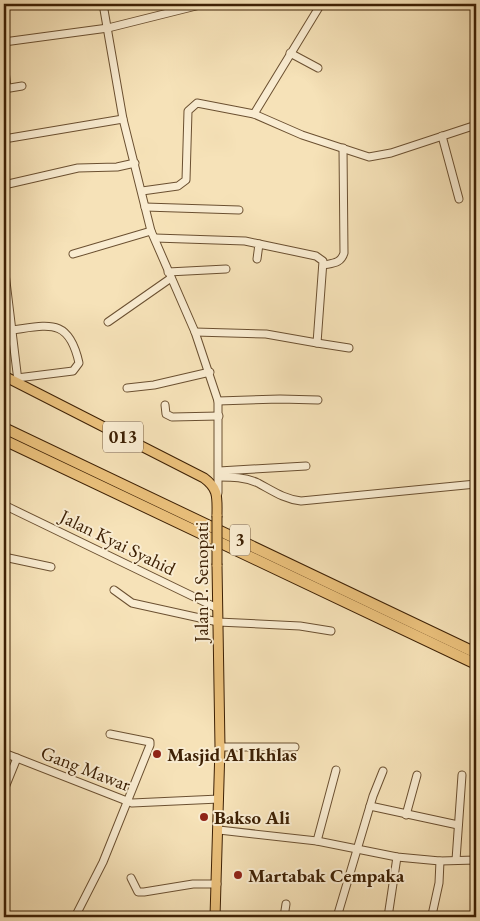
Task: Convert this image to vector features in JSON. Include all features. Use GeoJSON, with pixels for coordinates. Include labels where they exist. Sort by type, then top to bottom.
{"type":"FeatureCollection","features":[{"type":"Feature","properties":{"kind":"highway","name":"3"},"geometry":{"type":"LineString","coordinates":[[4,428],[476,653]]}},
{"type":"Feature","properties":{"kind":"highway","name":"3"},"geometry":{"type":"LineString","coordinates":[[4,440],[476,664]]}},
{"type":"Feature","properties":{"kind":"main road","name":"013"},"geometry":{"type":"LineString","coordinates":[[4,376],[18,380],[204,478],[212,484],[218,493]]}},
{"type":"Feature","properties":{"kind":"main road","name":"Jalan P. Senopati"},"geometry":{"type":"LineString","coordinates":[[215,917],[220,747],[217,565],[218,493]]}},
{"type":"Feature","properties":{"kind":"street"},"geometry":{"type":"LineString","coordinates":[[103,4],[114,78],[145,207],[169,275],[195,332],[210,372],[218,401],[218,493]]}},
{"type":"Feature","properties":{"kind":"street"},"geometry":{"type":"LineString","coordinates":[[4,42],[108,28],[204,4]]}},
{"type":"Feature","properties":{"kind":"street"},"geometry":{"type":"LineString","coordinates":[[254,114],[321,4]]}},
{"type":"Feature","properties":{"kind":"street"},"geometry":{"type":"LineString","coordinates":[[290,53],[318,68]]}},
{"type":"Feature","properties":{"kind":"street"},"geometry":{"type":"LineString","coordinates":[[4,62],[5,88],[22,86]]}},
{"type":"Feature","properties":{"kind":"street"},"geometry":{"type":"LineString","coordinates":[[142,191],[178,186],[186,180],[187,119],[192,105],[205,103],[254,114],[302,135],[363,156],[374,157],[476,125]]}},
{"type":"Feature","properties":{"kind":"street"},"geometry":{"type":"LineString","coordinates":[[4,139],[123,119]]}},
{"type":"Feature","properties":{"kind":"street"},"geometry":{"type":"LineString","coordinates":[[442,136],[459,199]]}},
{"type":"Feature","properties":{"kind":"street"},"geometry":{"type":"LineString","coordinates":[[324,265],[342,259],[344,253],[343,148]]}},
{"type":"Feature","properties":{"kind":"street"},"geometry":{"type":"LineString","coordinates":[[4,185],[78,168],[117,167],[135,163]]}},
{"type":"Feature","properties":{"kind":"street"},"geometry":{"type":"LineString","coordinates":[[145,207],[239,210]]}},
{"type":"Feature","properties":{"kind":"street"},"geometry":{"type":"LineString","coordinates":[[73,254],[152,231]]}},
{"type":"Feature","properties":{"kind":"street"},"geometry":{"type":"LineString","coordinates":[[155,238],[238,240],[320,258],[324,265],[316,343]]}},
{"type":"Feature","properties":{"kind":"street"},"geometry":{"type":"LineString","coordinates":[[257,259],[259,244]]}},
{"type":"Feature","properties":{"kind":"street"},"geometry":{"type":"LineString","coordinates":[[4,265],[18,380],[73,371],[79,363],[74,346],[64,330],[59,327],[46,326],[12,330]]}},
{"type":"Feature","properties":{"kind":"street"},"geometry":{"type":"LineString","coordinates":[[108,322],[169,275],[226,269]]}},
{"type":"Feature","properties":{"kind":"street"},"geometry":{"type":"LineString","coordinates":[[195,332],[266,334],[349,348]]}},
{"type":"Feature","properties":{"kind":"street"},"geometry":{"type":"LineString","coordinates":[[127,388],[154,385],[210,372]]}},
{"type":"Feature","properties":{"kind":"street"},"geometry":{"type":"LineString","coordinates":[[218,401],[318,400]]}},
{"type":"Feature","properties":{"kind":"street"},"geometry":{"type":"LineString","coordinates":[[165,405],[166,414],[172,417],[219,416]]}},
{"type":"Feature","properties":{"kind":"street"},"geometry":{"type":"LineString","coordinates":[[219,474],[306,466]]}},
{"type":"Feature","properties":{"kind":"street"},"geometry":{"type":"LineString","coordinates":[[219,474],[258,483],[283,498],[301,502],[476,484]]}},
{"type":"Feature","properties":{"kind":"street","name":"Jalan Kyai Syahid"},"geometry":{"type":"LineString","coordinates":[[4,505],[218,608]]}},
{"type":"Feature","properties":{"kind":"street"},"geometry":{"type":"LineString","coordinates":[[4,557],[51,567]]}},
{"type":"Feature","properties":{"kind":"street"},"geometry":{"type":"LineString","coordinates":[[114,590],[132,603],[218,622],[300,626],[332,631]]}},
{"type":"Feature","properties":{"kind":"street"},"geometry":{"type":"LineString","coordinates":[[75,917],[102,862],[150,744],[110,734]]}},
{"type":"Feature","properties":{"kind":"street"},"geometry":{"type":"LineString","coordinates":[[220,747],[295,747]]}},
{"type":"Feature","properties":{"kind":"street","name":"Gang Mawar"},"geometry":{"type":"LineString","coordinates":[[4,753],[126,801],[218,799]]}},
{"type":"Feature","properties":{"kind":"street"},"geometry":{"type":"LineString","coordinates":[[4,790],[17,758]]}},
{"type":"Feature","properties":{"kind":"street"},"geometry":{"type":"LineString","coordinates":[[317,841],[336,770]]}},
{"type":"Feature","properties":{"kind":"street"},"geometry":{"type":"LineString","coordinates":[[337,917],[370,806],[383,772]]}},
{"type":"Feature","properties":{"kind":"street"},"geometry":{"type":"LineString","coordinates":[[406,815],[417,775]]}},
{"type":"Feature","properties":{"kind":"street"},"geometry":{"type":"LineString","coordinates":[[456,860],[462,776]]}},
{"type":"Feature","properties":{"kind":"street"},"geometry":{"type":"LineString","coordinates":[[370,806],[406,815],[458,824]]}},
{"type":"Feature","properties":{"kind":"street"},"geometry":{"type":"LineString","coordinates":[[218,830],[317,841],[357,851],[397,857],[440,861],[476,860]]}},
{"type":"Feature","properties":{"kind":"street"},"geometry":{"type":"LineString","coordinates":[[388,917],[397,857]]}},
{"type":"Feature","properties":{"kind":"street"},"geometry":{"type":"LineString","coordinates":[[432,915],[440,861]]}},
{"type":"Feature","properties":{"kind":"street"},"geometry":{"type":"LineString","coordinates":[[131,878],[138,892],[193,884],[217,884]]}},
{"type":"Feature","properties":{"kind":"street"},"geometry":{"type":"LineString","coordinates":[[284,917],[286,904]]}},
{"type":"Feature","properties":{"kind":"place","name":"Masjid Al Ikhlas"},"geometry":{"type":"Point","coordinates":[157,754]}},
{"type":"Feature","properties":{"kind":"place","name":"Bakso Ali"},"geometry":{"type":"Point","coordinates":[204,817]}},
{"type":"Feature","properties":{"kind":"place","name":"Martabak Cempaka"},"geometry":{"type":"Point","coordinates":[238,875]}}]}
